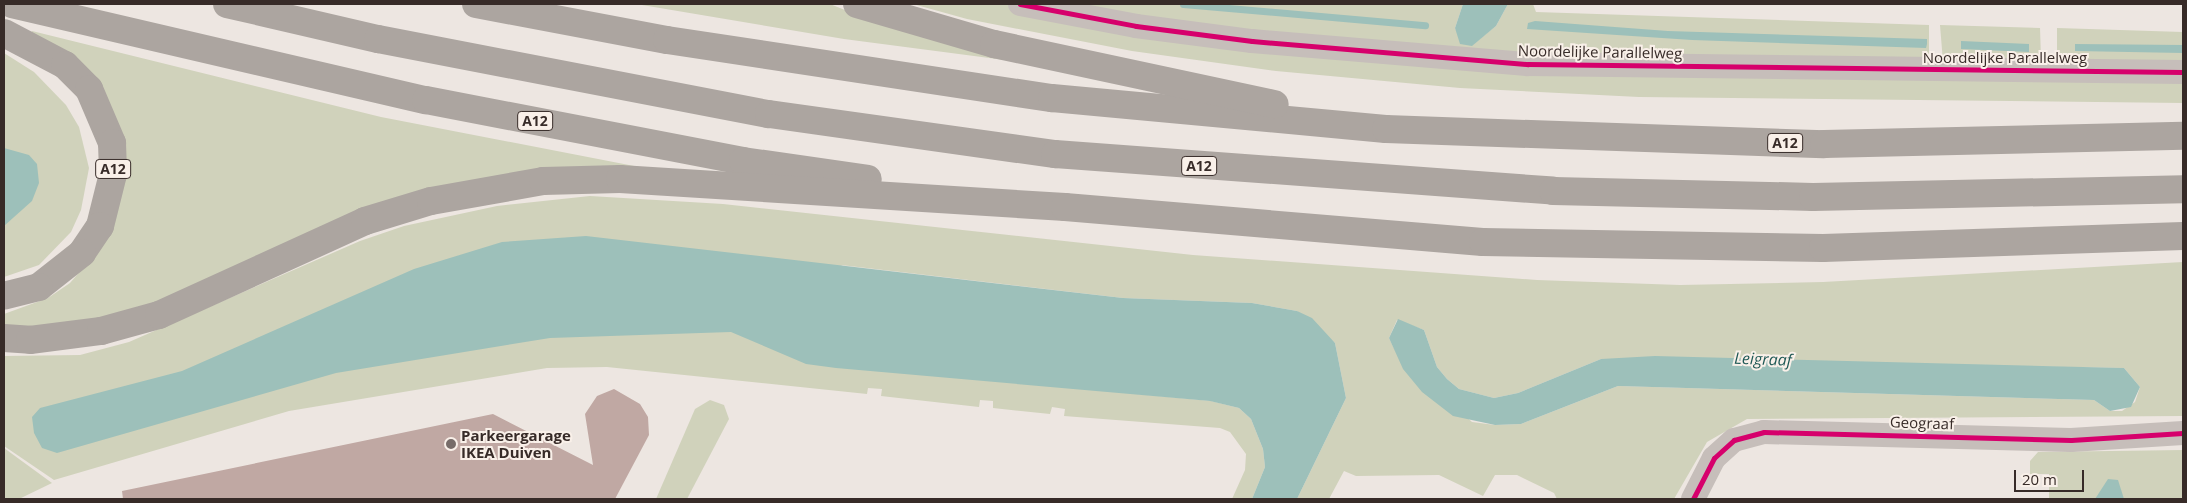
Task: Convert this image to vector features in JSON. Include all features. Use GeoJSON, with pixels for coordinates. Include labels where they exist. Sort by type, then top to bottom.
{"type":"FeatureCollection","features":[{"type":"Feature","properties":{"kind":"highway","name":"A12"},"geometry":{"type":"LineString","coordinates":[[12,4],[426,100],[743,161],[1065,207]]}},
{"type":"Feature","properties":{"kind":"highway","name":"A12"},"geometry":{"type":"LineString","coordinates":[[227,4],[378,39],[770,114],[1056,154],[1554,191],[1832,197],[2183,190]]}},
{"type":"Feature","properties":{"kind":"highway","name":"A12"},"geometry":{"type":"LineString","coordinates":[[476,4],[667,40],[1052,98],[1386,129],[1824,144],[2183,136]]}},
{"type":"Feature","properties":{"kind":"highway","name":"A12"},"geometry":{"type":"LineString","coordinates":[[857,4],[994,44],[1386,129]]}},
{"type":"Feature","properties":{"kind":"highway","name":"A12"},"geometry":{"type":"LineString","coordinates":[[4,33],[65,65],[89,89],[112,143],[113,174],[100,226],[82,253],[39,287],[4,296]]}},
{"type":"Feature","properties":{"kind":"highway","name":"A12"},"geometry":{"type":"LineString","coordinates":[[4,338],[30,340],[101,331],[159,315],[365,221],[431,202],[543,181],[620,179],[1065,207],[1483,242],[1823,248],[2183,236]]}},
{"type":"Feature","properties":{"kind":"street","name":"Noordelijke Parallelweg"},"geometry":{"type":"LineString","coordinates":[[1020,4],[1136,26],[1252,41],[1519,63],[2183,72]]}},
{"type":"Feature","properties":{"kind":"street","name":"Geograaf"},"geometry":{"type":"LineString","coordinates":[[1693,499],[1714,458],[1734,440],[1764,432],[2071,440],[2183,433]]}},
{"type":"Feature","properties":{"kind":"green space"},"geometry":{"type":"Polygon","coordinates":[[[636,4],[830,4],[877,23],[1066,68],[844,39],[636,4]]]}},
{"type":"Feature","properties":{"kind":"green space"},"geometry":{"type":"Polygon","coordinates":[[[913,4],[1006,4],[1208,42],[2183,78],[2183,103],[1639,97],[1460,88],[1276,71],[1132,51],[967,19],[913,4]]]}},
{"type":"Feature","properties":{"kind":"green space"},"geometry":{"type":"Polygon","coordinates":[[[1052,4],[1463,4],[1455,28],[1461,40],[1472,45],[1496,26],[1508,4],[1533,4],[1536,12],[1929,25],[1929,56],[1921,64],[1372,48],[1052,4]]]}},
{"type":"Feature","properties":{"kind":"green space"},"geometry":{"type":"Polygon","coordinates":[[[1940,25],[2040,28],[2041,59],[1943,62],[1940,25]]]}},
{"type":"Feature","properties":{"kind":"green space"},"geometry":{"type":"Polygon","coordinates":[[[2057,28],[2183,32],[2183,66],[2057,65],[2057,28]]]}},
{"type":"Feature","properties":{"kind":"green space"},"geometry":{"type":"Polygon","coordinates":[[[32,31],[381,117],[665,172],[551,172],[142,309],[68,326],[4,328],[4,314],[48,298],[70,283],[96,253],[118,131],[30,35],[32,31]]]}},
{"type":"Feature","properties":{"kind":"green space"},"geometry":{"type":"Polygon","coordinates":[[[4,53],[34,72],[66,105],[79,127],[89,168],[81,210],[71,232],[39,265],[4,277],[4,53]]]}},
{"type":"Feature","properties":{"kind":"green space"},"geometry":{"type":"Polygon","coordinates":[[[590,196],[723,204],[1193,255],[1537,280],[1680,285],[1823,282],[2183,262],[2183,416],[1747,419],[1707,442],[1674,499],[1557,499],[1554,493],[1517,475],[1495,475],[1483,496],[1439,475],[1356,476],[1344,471],[1329,499],[1297,499],[1346,398],[1335,343],[1297,311],[1252,303],[1123,298],[841,265],[1064,387],[1211,401],[1239,408],[1251,419],[1263,449],[1265,467],[1252,499],[1232,499],[1245,470],[1246,454],[1230,432],[1220,428],[1064,416],[1065,409],[1052,407],[1050,414],[993,408],[993,401],[980,400],[979,407],[881,396],[882,389],[868,388],[867,394],[607,367],[547,368],[289,411],[54,480],[4,446],[4,356],[80,355],[129,342],[360,241],[404,226],[497,206],[590,196]],[[1397,320],[1389,338],[1398,356],[1472,422],[1495,425],[1521,424],[1618,386],[2094,400],[2110,411],[2122,411],[2135,402],[2140,387],[2124,368],[1601,359],[1518,393],[1494,398],[1459,389],[1447,379],[1437,367],[1424,330],[1397,320]]]}},
{"type":"Feature","properties":{"kind":"green space"},"geometry":{"type":"Polygon","coordinates":[[[710,400],[724,405],[729,419],[687,499],[656,499],[695,409],[710,400]]]}},
{"type":"Feature","properties":{"kind":"green space"},"geometry":{"type":"Polygon","coordinates":[[[4,448],[52,483],[19,499],[4,499],[4,448]]]}},
{"type":"Feature","properties":{"kind":"green space"},"geometry":{"type":"Polygon","coordinates":[[[2183,450],[2183,499],[2049,499],[2049,474],[2030,474],[2030,461],[2038,452],[2183,450]]]}},
{"type":"Feature","properties":{"kind":"water"},"geometry":{"type":"Polygon","coordinates":[[[1463,4],[1508,4],[1496,26],[1472,46],[1460,44],[1455,28],[1463,4]]]}},
{"type":"Feature","properties":{"kind":"water"},"geometry":{"type":"Polygon","coordinates":[[[1535,21],[1668,31],[1927,39],[1927,44],[1926,48],[1692,40],[1527,29],[1528,23],[1535,21]]]}},
{"type":"Feature","properties":{"kind":"water"},"geometry":{"type":"Polygon","coordinates":[[[1961,41],[2029,44],[2029,52],[1961,49],[1961,41]]]}},
{"type":"Feature","properties":{"kind":"water"},"geometry":{"type":"Polygon","coordinates":[[[2075,44],[2183,45],[2183,53],[2075,51],[2075,44]]]}},
{"type":"Feature","properties":{"kind":"water"},"geometry":{"type":"Polygon","coordinates":[[[4,148],[29,155],[37,164],[39,183],[32,201],[4,226],[4,148]]]}},
{"type":"Feature","properties":{"kind":"water"},"geometry":{"type":"Polygon","coordinates":[[[586,236],[1123,298],[1252,303],[1297,311],[1312,318],[1335,343],[1346,398],[1297,499],[1252,499],[1265,467],[1263,449],[1251,419],[1239,408],[1210,401],[806,364],[731,332],[550,338],[336,373],[57,453],[42,448],[34,433],[32,417],[40,408],[182,371],[414,269],[502,242],[586,236]]]}},
{"type":"Feature","properties":{"kind":"water","name":"Leigraaf"},"geometry":{"type":"Polygon","coordinates":[[[1398,319],[1424,330],[1437,367],[1459,389],[1494,398],[1518,393],[1601,359],[1655,356],[2124,368],[2140,387],[2131,407],[2110,411],[2094,400],[1618,386],[1521,424],[1495,425],[1453,416],[1422,392],[1403,369],[1389,338],[1398,319]]]}},
{"type":"Feature","properties":{"kind":"water"},"geometry":{"type":"Polygon","coordinates":[[[2108,479],[2118,480],[2124,499],[2095,499],[2108,479]]]}},
{"type":"Feature","properties":{"kind":"building","name":"Parkeergarage IKEA Duiven"},"geometry":{"type":"Polygon","coordinates":[[[614,389],[640,404],[648,417],[649,435],[615,499],[123,499],[122,491],[493,414],[593,465],[585,414],[597,396],[614,389]]]}},
{"type":"Feature","properties":{"kind":"waterway"},"geometry":{"type":"LineString","coordinates":[[1183,4],[1425,25]]}},
{"type":"Feature","properties":{"kind":"cycle path"},"geometry":{"type":"LineString","coordinates":[[1020,4],[1136,26],[1252,41],[1528,64],[2183,72]]}},
{"type":"Feature","properties":{"kind":"cycle path"},"geometry":{"type":"LineString","coordinates":[[1693,499],[1714,458],[1734,440],[1764,432],[2071,440],[2183,433]]}},
{"type":"Feature","properties":{"kind":"place","name":"Parkeergarage IKEA Duiven"},"geometry":{"type":"Point","coordinates":[451,444]}}]}
